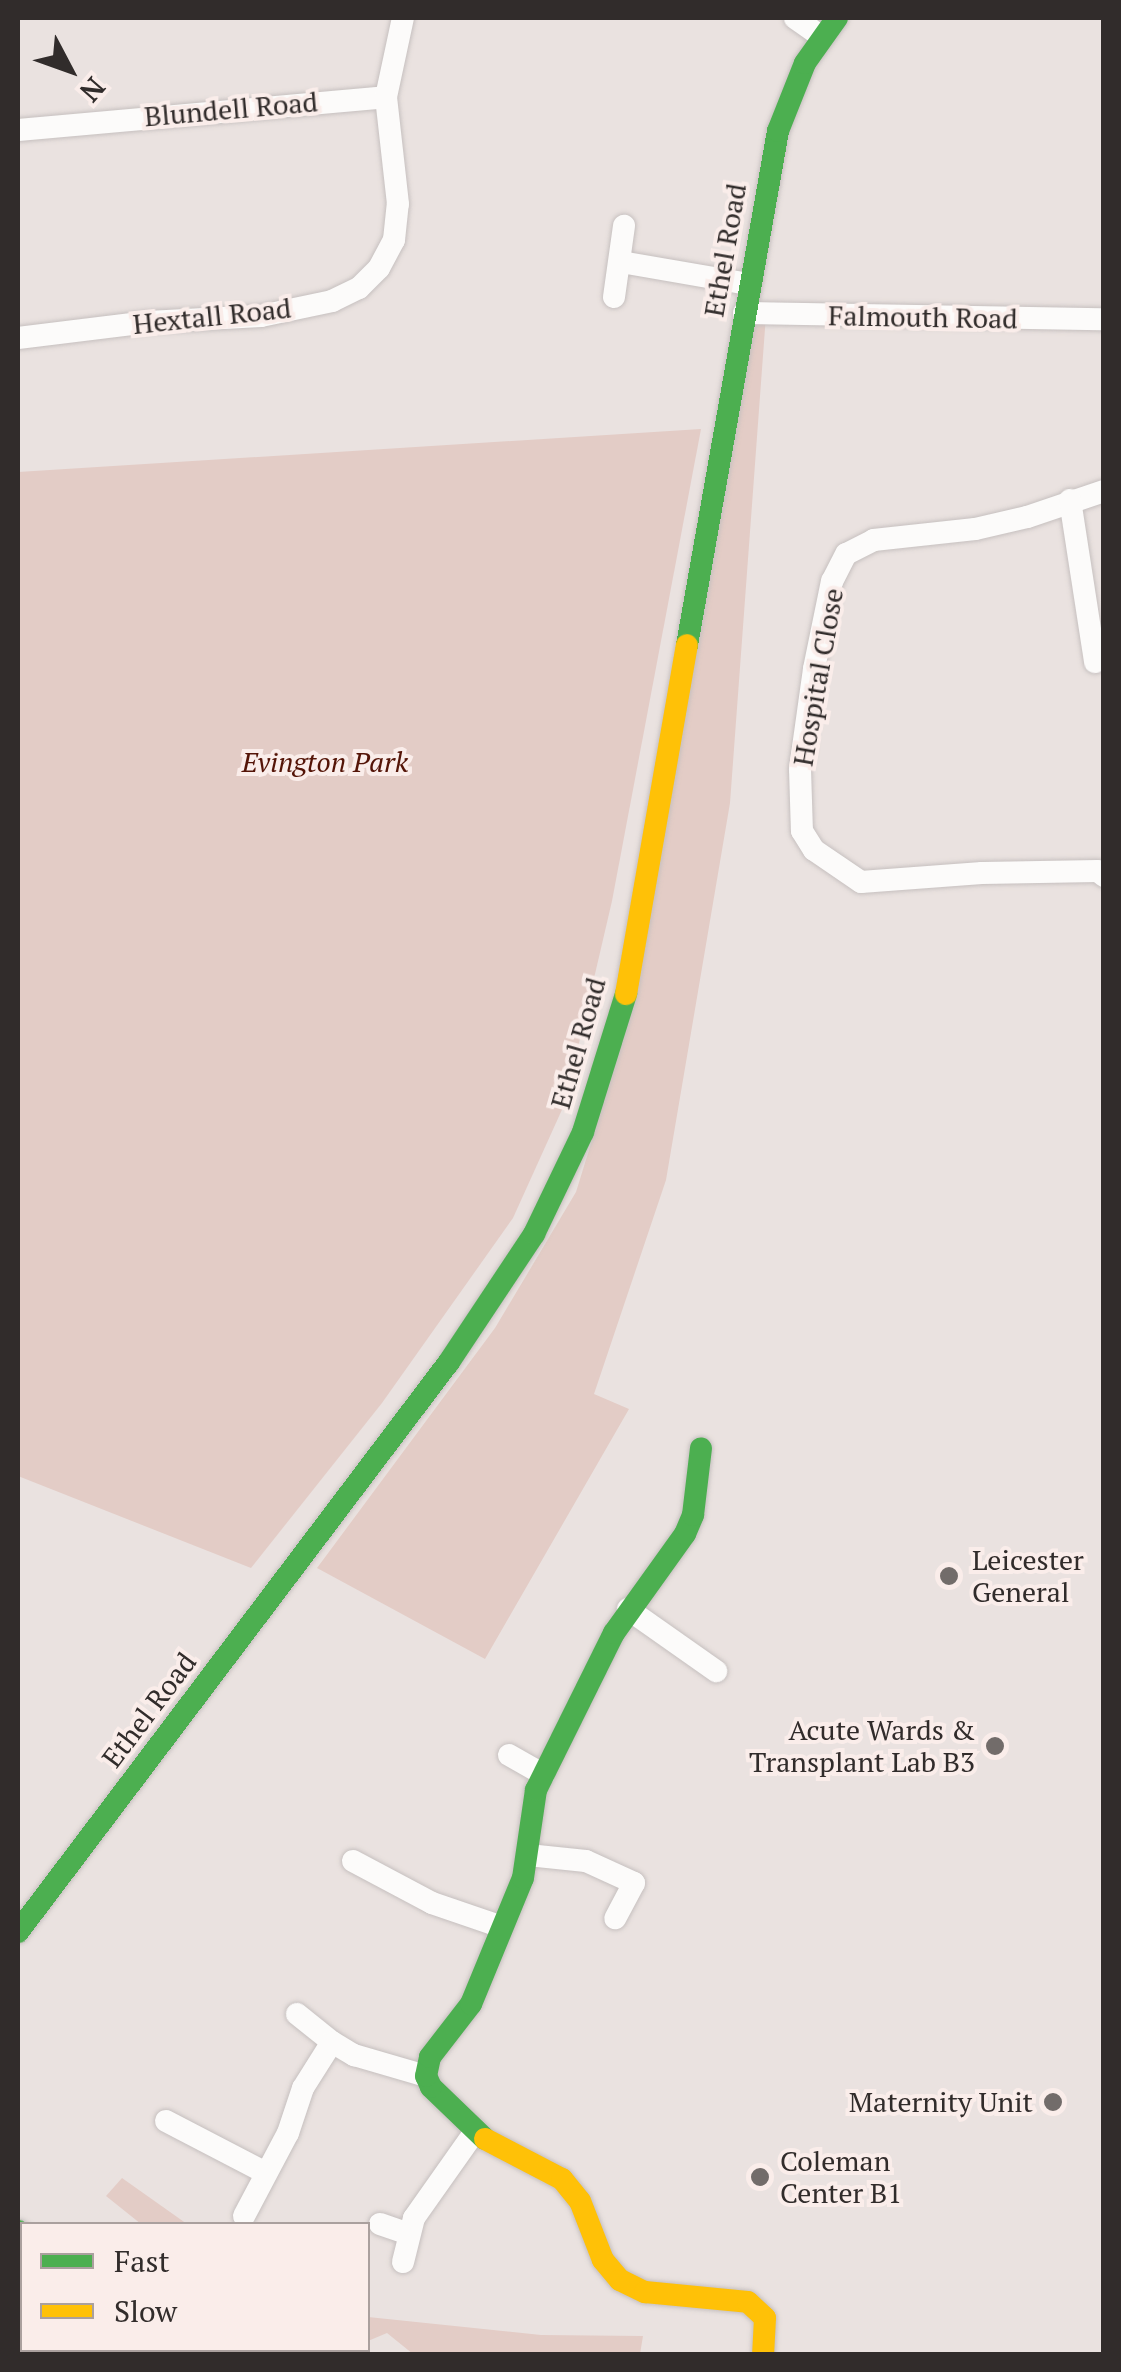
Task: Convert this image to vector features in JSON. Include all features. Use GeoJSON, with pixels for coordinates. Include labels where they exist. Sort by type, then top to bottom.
{"type":"FeatureCollection","features":[{"type":"Feature","properties":{"kind":"street","name":"Hextall Road"},"geometry":{"type":"LineString","coordinates":[[18,338],[148,322],[261,316],[332,300],[359,288],[380,268],[394,240],[398,204],[386,97],[403,18]]}},
{"type":"Feature","properties":{"kind":"street"},"geometry":{"type":"LineString","coordinates":[[795,18],[829,27]]}},
{"type":"Feature","properties":{"kind":"street","name":"Ethel Road"},"geometry":{"type":"LineString","coordinates":[[18,1932],[449,1362],[534,1234],[561,1184],[583,1132],[624,1004],[778,131],[805,63],[829,27]]}},
{"type":"Feature","properties":{"kind":"street","name":"Blundell Road"},"geometry":{"type":"LineString","coordinates":[[18,130],[386,97]]}},
{"type":"Feature","properties":{"kind":"street"},"geometry":{"type":"LineString","coordinates":[[614,297],[624,226]]}},
{"type":"Feature","properties":{"kind":"street"},"geometry":{"type":"LineString","coordinates":[[621,262],[749,284]]}},
{"type":"Feature","properties":{"kind":"street","name":"Falmouth Road"},"geometry":{"type":"LineString","coordinates":[[744,313],[1104,318]]}},
{"type":"Feature","properties":{"kind":"street","name":"Hospital Close"},"geometry":{"type":"LineString","coordinates":[[1104,491],[975,529],[874,540],[846,554],[832,581],[814,668],[800,768],[802,831],[814,850],[861,882],[982,873],[1098,872],[1104,876]]}},
{"type":"Feature","properties":{"kind":"street"},"geometry":{"type":"LineString","coordinates":[[1070,500],[1095,662]]}},
{"type":"Feature","properties":{"kind":"street"},"geometry":{"type":"LineString","coordinates":[[701,1448],[689,1524],[628,1610],[544,1775],[528,1822],[523,1878],[470,2004],[430,2058],[426,2076],[431,2088],[474,2132],[562,2179],[580,2200],[603,2260],[632,2287],[736,2298],[758,2308],[765,2318],[763,2354]]}},
{"type":"Feature","properties":{"kind":"street"},"geometry":{"type":"LineString","coordinates":[[628,1610],[716,1671]]}},
{"type":"Feature","properties":{"kind":"street"},"geometry":{"type":"LineString","coordinates":[[509,1755],[544,1775]]}},
{"type":"Feature","properties":{"kind":"street"},"geometry":{"type":"LineString","coordinates":[[528,1854],[586,1860],[634,1883],[615,1918]]}},
{"type":"Feature","properties":{"kind":"street"},"geometry":{"type":"LineString","coordinates":[[353,1861],[432,1903],[500,1926]]}},
{"type":"Feature","properties":{"kind":"street"},"geometry":{"type":"LineString","coordinates":[[296,2014],[354,2055],[426,2076]]}},
{"type":"Feature","properties":{"kind":"street"},"geometry":{"type":"LineString","coordinates":[[244,2216],[288,2133],[303,2088],[332,2042]]}},
{"type":"Feature","properties":{"kind":"street"},"geometry":{"type":"LineString","coordinates":[[166,2121],[264,2172]]}},
{"type":"Feature","properties":{"kind":"street"},"geometry":{"type":"LineString","coordinates":[[404,2262],[409,2234],[436,2184],[474,2132]]}},
{"type":"Feature","properties":{"kind":"street"},"geometry":{"type":"LineString","coordinates":[[380,2224],[409,2234]]}},
{"type":"Feature","properties":{"kind":"green space"},"geometry":{"type":"Polygon","coordinates":[[[744,313],[766,315],[730,803],[666,1180],[594,1394],[629,1409],[485,1659],[317,1568],[495,1328],[576,1192],[593,1137],[744,313]]]}},
{"type":"Feature","properties":{"kind":"green space","name":"Evington Park"},"geometry":{"type":"Polygon","coordinates":[[[701,429],[612,901],[565,1103],[513,1218],[382,1403],[251,1568],[18,1476],[18,472],[701,429]]]}},
{"type":"Feature","properties":{"kind":"green space"},"geometry":{"type":"Polygon","coordinates":[[[122,2178],[184,2222],[138,2222],[106,2196],[122,2178]]]}},
{"type":"Feature","properties":{"kind":"green space"},"geometry":{"type":"Polygon","coordinates":[[[370,2317],[541,2335],[643,2336],[640,2354],[413,2354],[387,2333],[370,2340],[370,2317]]]}},
{"type":"Feature","properties":{"kind":"traffic: fast"},"geometry":{"type":"LineString","coordinates":[[687,645],[778,131],[805,63],[837,18]]}},
{"type":"Feature","properties":{"kind":"traffic: fast"},"geometry":{"type":"LineString","coordinates":[[18,1932],[449,1362],[534,1234],[583,1132],[626,994]]}},
{"type":"Feature","properties":{"kind":"traffic: fast"},"geometry":{"type":"LineString","coordinates":[[485,2139],[431,2087],[426,2076],[430,2057],[471,2004],[523,1878],[536,1790],[614,1633],[685,1534],[693,1515],[701,1448]]}},
{"type":"Feature","properties":{"kind":"traffic: slow"},"geometry":{"type":"LineString","coordinates":[[626,994],[687,645]]}},
{"type":"Feature","properties":{"kind":"traffic: slow"},"geometry":{"type":"LineString","coordinates":[[485,2139],[562,2179],[580,2201],[603,2260],[620,2280],[645,2292],[748,2302],[765,2318],[763,2354]]}},
{"type":"Feature","properties":{"kind":"place","name":"Leicester General"},"geometry":{"type":"Point","coordinates":[949,1576]}},
{"type":"Feature","properties":{"kind":"place","name":"Acute Wards & Transplant Lab B3"},"geometry":{"type":"Point","coordinates":[995,1746]}},
{"type":"Feature","properties":{"kind":"place","name":"Maternity Unit"},"geometry":{"type":"Point","coordinates":[1053,2102]}},
{"type":"Feature","properties":{"kind":"place","name":"Coleman Center B1"},"geometry":{"type":"Point","coordinates":[760,2177]}}]}
